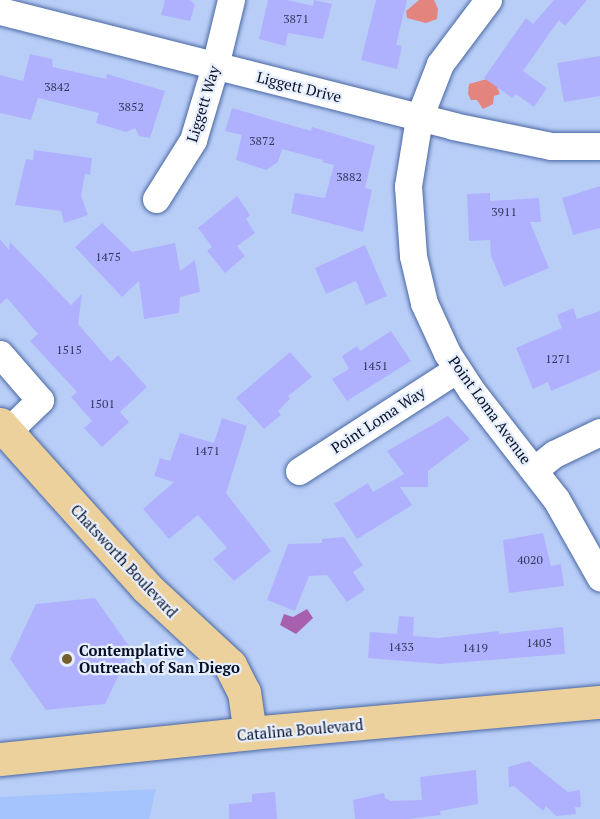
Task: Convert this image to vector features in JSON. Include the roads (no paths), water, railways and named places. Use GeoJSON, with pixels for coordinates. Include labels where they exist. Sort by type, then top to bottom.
{"type":"FeatureCollection","features":[{"type":"Feature","properties":{"kind":"main road","name":"Chatsworth Boulevard"},"geometry":{"type":"LineString","coordinates":[[4,428],[146,587],[230,665],[244,692],[250,733]]}},
{"type":"Feature","properties":{"kind":"main road","name":"Catalina Boulevard"},"geometry":{"type":"LineString","coordinates":[[0,759],[250,733],[600,702]]}},
{"type":"Feature","properties":{"kind":"street","name":"Liggett Way"},"geometry":{"type":"LineString","coordinates":[[156,199],[193,140],[216,66],[231,0]]}},
{"type":"Feature","properties":{"kind":"street","name":"Point Loma Avenue"},"geometry":{"type":"LineString","coordinates":[[488,0],[440,64],[419,118],[408,186],[410,239],[424,303],[439,338],[457,369],[569,519],[600,577]]}},
{"type":"Feature","properties":{"kind":"street","name":"Liggett Drive"},"geometry":{"type":"LineString","coordinates":[[0,11],[419,118],[551,146],[600,146]]}},
{"type":"Feature","properties":{"kind":"street"},"geometry":{"type":"LineString","coordinates":[[0,354],[40,400],[4,428]]}},
{"type":"Feature","properties":{"kind":"street","name":"Point Loma Way"},"geometry":{"type":"LineString","coordinates":[[299,471],[457,369]]}},
{"type":"Feature","properties":{"kind":"street"},"geometry":{"type":"LineString","coordinates":[[534,470],[554,454],[600,432]]}},
{"type":"Feature","properties":{"kind":"place","name":"Contemplative Outreach of San Diego"},"geometry":{"type":"Point","coordinates":[67,659]}}]}
